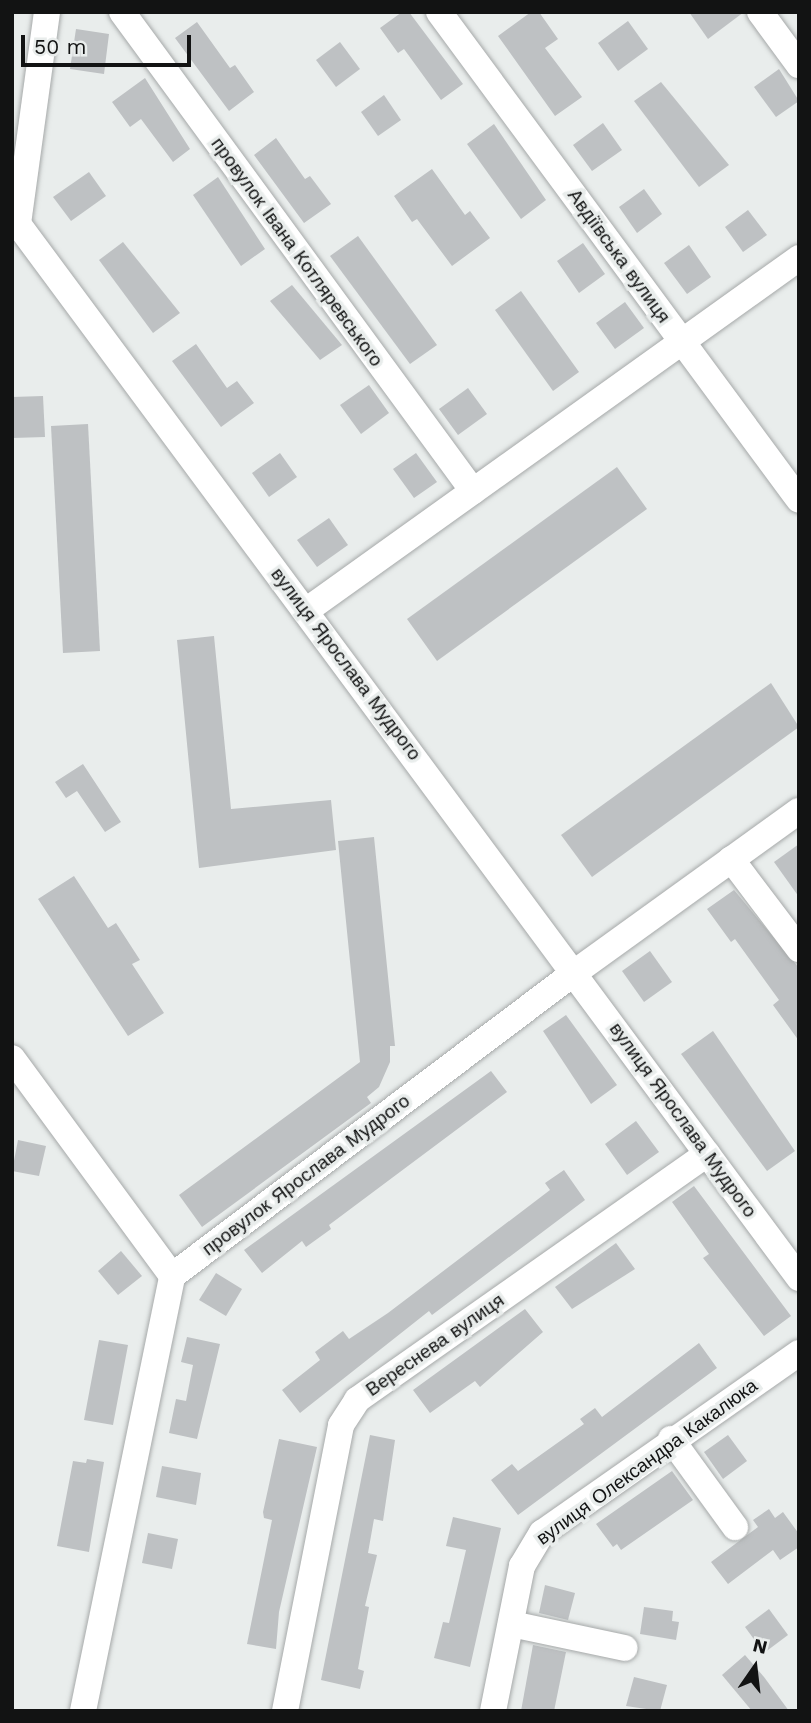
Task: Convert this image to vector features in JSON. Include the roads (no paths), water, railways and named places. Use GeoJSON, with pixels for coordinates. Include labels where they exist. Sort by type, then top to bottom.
{"type":"FeatureCollection","features":[{"type":"Feature","properties":{"kind":"street","name":"вулиця Ярослава Мудрого"},"geometry":{"type":"LineString","coordinates":[[47,12],[15,223],[307,610],[799,1278]]}},
{"type":"Feature","properties":{"kind":"street","name":"провулок Івана Котляревського"},"geometry":{"type":"LineString","coordinates":[[122,12],[473,491]]}},
{"type":"Feature","properties":{"kind":"street","name":"Авдіївська вулиця"},"geometry":{"type":"LineString","coordinates":[[439,12],[799,500]]}},
{"type":"Feature","properties":{"kind":"street"},"geometry":{"type":"LineString","coordinates":[[760,12],[799,65]]}},
{"type":"Feature","properties":{"kind":"street"},"geometry":{"type":"LineString","coordinates":[[307,610],[799,258]]}},
{"type":"Feature","properties":{"kind":"street","name":"провулок Ярослава Мудрого"},"geometry":{"type":"LineString","coordinates":[[172,1276],[575,973],[799,811]]}},
{"type":"Feature","properties":{"kind":"street"},"geometry":{"type":"LineString","coordinates":[[732,859],[799,949]]}},
{"type":"Feature","properties":{"kind":"street"},"geometry":{"type":"LineString","coordinates":[[12,1058],[172,1276],[83,1711]]}},
{"type":"Feature","properties":{"kind":"street","name":"Вереснева вулиця"},"geometry":{"type":"LineString","coordinates":[[285,1711],[341,1425],[357,1400],[708,1154]]}},
{"type":"Feature","properties":{"kind":"street","name":"вулиця Олександра Какалюка"},"geometry":{"type":"LineString","coordinates":[[492,1711],[522,1566],[542,1533],[671,1439],[799,1353]]}},
{"type":"Feature","properties":{"kind":"street"},"geometry":{"type":"LineString","coordinates":[[671,1439],[735,1527]]}},
{"type":"Feature","properties":{"kind":"street"},"geometry":{"type":"LineString","coordinates":[[511,1624],[625,1648]]}}]}
